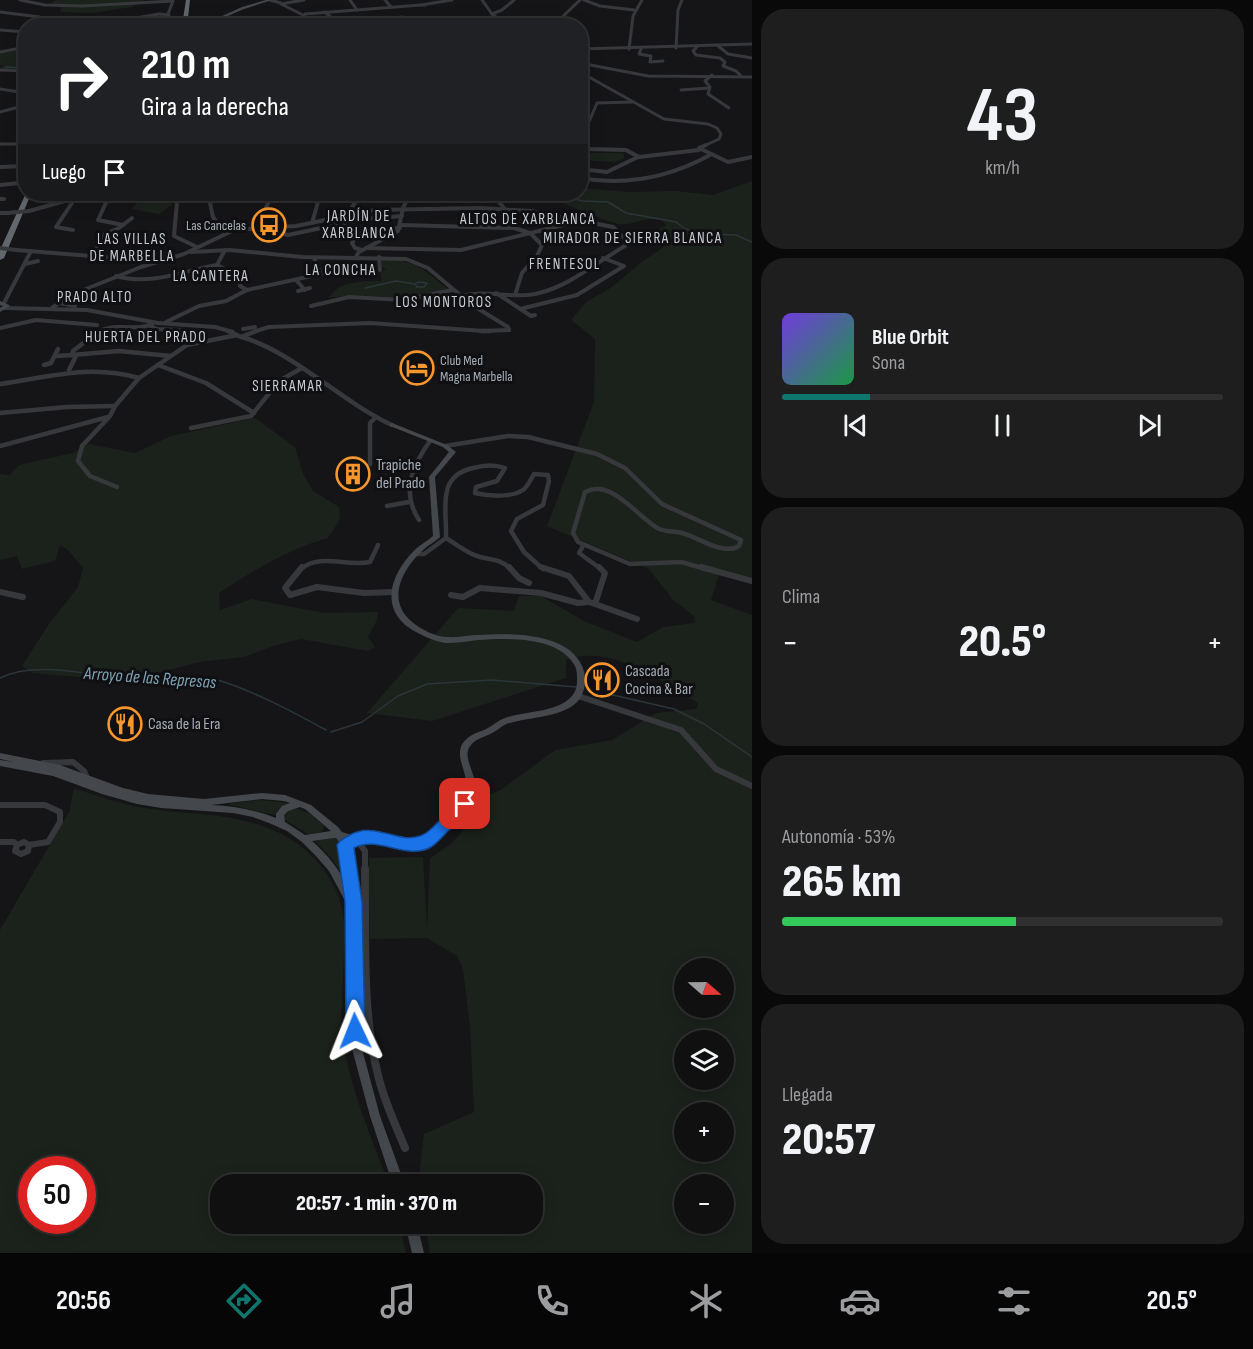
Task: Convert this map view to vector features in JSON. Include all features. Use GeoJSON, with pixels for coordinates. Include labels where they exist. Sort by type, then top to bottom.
{"type":"FeatureCollection","features":[{"type":"Feature","properties":{"kind":"highway"},"geometry":{"type":"LineString","coordinates":[[180,18],[183,0]]}},
{"type":"Feature","properties":{"kind":"highway"},"geometry":{"type":"LineString","coordinates":[[186,18],[188,0]]}},
{"type":"Feature","properties":{"kind":"highway"},"geometry":{"type":"LineString","coordinates":[[0,258],[18,201]]}},
{"type":"Feature","properties":{"kind":"highway"},"geometry":{"type":"LineString","coordinates":[[3,245],[25,201]]}},
{"type":"Feature","properties":{"kind":"highway"},"geometry":{"type":"LineString","coordinates":[[0,268],[9,246],[3,245]]}},
{"type":"Feature","properties":{"kind":"street"},"geometry":{"type":"LineString","coordinates":[[20,0],[33,4],[131,5],[148,1],[173,1],[168,14],[170,18]]}},
{"type":"Feature","properties":{"kind":"street"},"geometry":{"type":"LineString","coordinates":[[48,4],[55,0]]}},
{"type":"Feature","properties":{"kind":"street"},"geometry":{"type":"LineString","coordinates":[[219,18],[270,0],[281,3],[307,18]]}},
{"type":"Feature","properties":{"kind":"street"},"geometry":{"type":"LineString","coordinates":[[281,3],[304,0]]}},
{"type":"Feature","properties":{"kind":"street"},"geometry":{"type":"LineString","coordinates":[[350,0],[357,10]]}},
{"type":"Feature","properties":{"kind":"street"},"geometry":{"type":"LineString","coordinates":[[385,0],[391,7]]}},
{"type":"Feature","properties":{"kind":"street"},"geometry":{"type":"LineString","coordinates":[[419,0],[424,5],[435,9]]}},
{"type":"Feature","properties":{"kind":"street"},"geometry":{"type":"LineString","coordinates":[[303,14],[424,5],[452,0]]}},
{"type":"Feature","properties":{"kind":"street"},"geometry":{"type":"LineString","coordinates":[[482,0],[497,18]]}},
{"type":"Feature","properties":{"kind":"street"},"geometry":{"type":"LineString","coordinates":[[492,14],[502,10],[514,0]]}},
{"type":"Feature","properties":{"kind":"street"},"geometry":{"type":"LineString","coordinates":[[562,18],[582,0],[600,6],[634,10]]}},
{"type":"Feature","properties":{"kind":"street"},"geometry":{"type":"LineString","coordinates":[[629,48],[634,10],[636,4],[642,0]]}},
{"type":"Feature","properties":{"kind":"street"},"geometry":{"type":"LineString","coordinates":[[676,47],[678,10],[682,0]]}},
{"type":"Feature","properties":{"kind":"street"},"geometry":{"type":"LineString","coordinates":[[0,12],[42,18]]}},
{"type":"Feature","properties":{"kind":"street"},"geometry":{"type":"LineString","coordinates":[[324,12],[332,18]]}},
{"type":"Feature","properties":{"kind":"street"},"geometry":{"type":"LineString","coordinates":[[135,18],[152,14],[168,14]]}},
{"type":"Feature","properties":{"kind":"street"},"geometry":{"type":"LineString","coordinates":[[0,30],[18,31]]}},
{"type":"Feature","properties":{"kind":"street"},"geometry":{"type":"LineString","coordinates":[[588,50],[749,45]]}},
{"type":"Feature","properties":{"kind":"street"},"geometry":{"type":"LineString","coordinates":[[629,48],[718,46],[728,54],[752,58]]}},
{"type":"Feature","properties":{"kind":"street"},"geometry":{"type":"LineString","coordinates":[[697,47],[693,51],[696,55],[722,59],[725,62],[723,66],[736,71],[741,76]]}},
{"type":"Feature","properties":{"kind":"street"},"geometry":{"type":"LineString","coordinates":[[0,51],[18,48]]}},
{"type":"Feature","properties":{"kind":"street"},"geometry":{"type":"LineString","coordinates":[[641,49],[639,54],[651,56],[650,62],[663,61]]}},
{"type":"Feature","properties":{"kind":"street"},"geometry":{"type":"LineString","coordinates":[[588,65],[648,76],[752,77]]}},
{"type":"Feature","properties":{"kind":"street"},"geometry":{"type":"LineString","coordinates":[[0,70],[18,71]]}},
{"type":"Feature","properties":{"kind":"street"},"geometry":{"type":"LineString","coordinates":[[712,75],[705,81],[710,96],[729,108]]}},
{"type":"Feature","properties":{"kind":"street"},"geometry":{"type":"LineString","coordinates":[[588,76],[667,120],[702,123],[717,128],[721,134],[719,139],[701,146],[699,150]]}},
{"type":"Feature","properties":{"kind":"street"},"geometry":{"type":"LineString","coordinates":[[681,90],[709,88]]}},
{"type":"Feature","properties":{"kind":"street"},"geometry":{"type":"LineString","coordinates":[[0,89],[18,92]]}},
{"type":"Feature","properties":{"kind":"street"},"geometry":{"type":"LineString","coordinates":[[588,125],[597,103],[634,102]]}},
{"type":"Feature","properties":{"kind":"street"},"geometry":{"type":"LineString","coordinates":[[0,112],[18,107]]}},
{"type":"Feature","properties":{"kind":"street"},"geometry":{"type":"LineString","coordinates":[[0,144],[16,144],[18,141]]}},
{"type":"Feature","properties":{"kind":"street"},"geometry":{"type":"LineString","coordinates":[[588,149],[626,150],[639,157]]}},
{"type":"Feature","properties":{"kind":"street"},"geometry":{"type":"LineString","coordinates":[[588,170],[607,172],[634,158],[699,150],[728,162],[752,157]]}},
{"type":"Feature","properties":{"kind":"street"},"geometry":{"type":"LineString","coordinates":[[588,179],[610,182],[656,174],[667,175],[695,164],[710,155]]}},
{"type":"Feature","properties":{"kind":"street"},"geometry":{"type":"LineString","coordinates":[[0,167],[18,166]]}},
{"type":"Feature","properties":{"kind":"street"},"geometry":{"type":"LineString","coordinates":[[0,185],[18,184]]}},
{"type":"Feature","properties":{"kind":"street"},"geometry":{"type":"LineString","coordinates":[[0,213],[29,211],[64,201]]}},
{"type":"Feature","properties":{"kind":"street"},"geometry":{"type":"LineString","coordinates":[[69,201],[72,203],[56,227],[73,230]]}},
{"type":"Feature","properties":{"kind":"street"},"geometry":{"type":"LineString","coordinates":[[108,201],[98,219],[123,225]]}},
{"type":"Feature","properties":{"kind":"street"},"geometry":{"type":"LineString","coordinates":[[210,201],[213,217],[225,233]]}},
{"type":"Feature","properties":{"kind":"street"},"geometry":{"type":"LineString","coordinates":[[257,227],[269,201]]}},
{"type":"Feature","properties":{"kind":"street"},"geometry":{"type":"LineString","coordinates":[[312,223],[317,201]]}},
{"type":"Feature","properties":{"kind":"street"},"geometry":{"type":"LineString","coordinates":[[348,213],[356,201]]}},
{"type":"Feature","properties":{"kind":"street"},"geometry":{"type":"LineString","coordinates":[[355,258],[364,249],[393,235],[401,226],[403,208],[406,201]]}},
{"type":"Feature","properties":{"kind":"street"},"geometry":{"type":"LineString","coordinates":[[498,201],[504,208]]}},
{"type":"Feature","properties":{"kind":"street"},"geometry":{"type":"LineString","coordinates":[[177,202],[174,236],[197,247]]}},
{"type":"Feature","properties":{"kind":"street"},"geometry":{"type":"LineString","coordinates":[[49,320],[64,300],[116,276],[184,254],[225,233],[257,227],[283,227],[312,223],[348,213],[403,208],[504,208],[613,227],[627,241],[625,246],[542,293],[515,295],[473,292],[460,296]]}},
{"type":"Feature","properties":{"kind":"street"},"geometry":{"type":"LineString","coordinates":[[283,227],[284,234],[288,235],[364,219],[402,216]]}},
{"type":"Feature","properties":{"kind":"street"},"geometry":{"type":"LineString","coordinates":[[90,256],[95,254],[105,234],[132,218]]}},
{"type":"Feature","properties":{"kind":"street"},"geometry":{"type":"LineString","coordinates":[[515,295],[524,270],[541,250],[542,245],[530,233],[514,228],[401,226],[357,234],[352,243],[355,248],[364,249],[449,251],[530,233],[577,220]]}},
{"type":"Feature","properties":{"kind":"street"},"geometry":{"type":"LineString","coordinates":[[3,245],[24,251],[139,258],[225,249],[314,258],[402,258],[418,263],[460,296],[508,327],[509,330]]}},
{"type":"Feature","properties":{"kind":"street"},"geometry":{"type":"LineString","coordinates":[[217,265],[225,249]]}},
{"type":"Feature","properties":{"kind":"street"},"geometry":{"type":"LineString","coordinates":[[31,251],[3,306],[55,309],[68,307],[100,311],[152,324],[211,326],[250,335],[375,418],[445,446],[453,452],[432,477],[437,537],[416,554],[403,570],[393,592],[394,607],[409,625],[436,638],[446,640],[509,636],[528,638],[567,651],[574,657],[581,674],[581,688],[578,696],[562,708],[500,723],[470,740],[463,750],[462,757],[471,779],[471,792],[457,814],[425,843],[409,843],[363,835],[346,845]]}},
{"type":"Feature","properties":{"kind":"street"},"geometry":{"type":"LineString","coordinates":[[379,257],[380,270]]}},
{"type":"Feature","properties":{"kind":"street"},"geometry":{"type":"LineString","coordinates":[[25,264],[38,261],[28,258]]}},
{"type":"Feature","properties":{"kind":"street"},"geometry":{"type":"LineString","coordinates":[[166,322],[199,306],[226,301],[247,290],[321,274],[314,258]]}},
{"type":"Feature","properties":{"kind":"street"},"geometry":{"type":"LineString","coordinates":[[520,309],[577,295],[624,267],[603,258]]}},
{"type":"Feature","properties":{"kind":"street"},"geometry":{"type":"LineString","coordinates":[[116,276],[130,281],[144,281],[217,265],[241,277],[240,286],[247,290]]}},
{"type":"Feature","properties":{"kind":"street"},"geometry":{"type":"LineString","coordinates":[[296,280],[305,290]]}},
{"type":"Feature","properties":{"kind":"street"},"geometry":{"type":"LineString","coordinates":[[298,291],[310,288]]}},
{"type":"Feature","properties":{"kind":"street"},"geometry":{"type":"LineString","coordinates":[[311,306],[349,297],[404,300],[452,290]]}},
{"type":"Feature","properties":{"kind":"street"},"geometry":{"type":"LineString","coordinates":[[496,293],[531,316],[535,315]]}},
{"type":"Feature","properties":{"kind":"street"},"geometry":{"type":"LineString","coordinates":[[64,300],[68,307]]}},
{"type":"Feature","properties":{"kind":"street"},"geometry":{"type":"LineString","coordinates":[[68,307],[166,322],[210,324],[250,335],[275,326],[379,322]]}},
{"type":"Feature","properties":{"kind":"street"},"geometry":{"type":"LineString","coordinates":[[0,327],[19,322],[49,320],[97,325]]}},
{"type":"Feature","properties":{"kind":"street"},"geometry":{"type":"LineString","coordinates":[[117,487],[90,476],[78,460],[82,446],[110,416],[115,406],[139,378],[195,342],[271,325],[379,322],[484,331],[509,330]]}},
{"type":"Feature","properties":{"kind":"street"},"geometry":{"type":"LineString","coordinates":[[69,370],[74,356],[73,351],[94,333],[121,323],[145,328],[152,324]]}},
{"type":"Feature","properties":{"kind":"street"},"geometry":{"type":"LineString","coordinates":[[152,324],[157,329],[179,330]]}},
{"type":"Feature","properties":{"kind":"street"},"geometry":{"type":"LineString","coordinates":[[44,365],[51,363],[58,349]]}},
{"type":"Feature","properties":{"kind":"street"},"geometry":{"type":"LineString","coordinates":[[55,356],[119,351],[170,356]]}},
{"type":"Feature","properties":{"kind":"street"},"geometry":{"type":"LineString","coordinates":[[158,365],[206,383],[254,413]]}},
{"type":"Feature","properties":{"kind":"street"},"geometry":{"type":"LineString","coordinates":[[191,428],[254,413],[279,381],[302,368]]}},
{"type":"Feature","properties":{"kind":"street"},"geometry":{"type":"LineString","coordinates":[[0,384],[27,381],[69,370],[114,370],[139,378]]}},
{"type":"Feature","properties":{"kind":"street"},"geometry":{"type":"LineString","coordinates":[[0,413],[67,407],[115,406]]}},
{"type":"Feature","properties":{"kind":"street"},"geometry":{"type":"LineString","coordinates":[[0,446],[110,416]]}},
{"type":"Feature","properties":{"kind":"street"},"geometry":{"type":"LineString","coordinates":[[370,464],[369,423],[375,418]]}},
{"type":"Feature","properties":{"kind":"street"},"geometry":{"type":"LineString","coordinates":[[445,446],[508,436],[528,437],[597,453],[625,468],[662,504],[741,540],[739,546],[734,549],[723,548],[682,533],[661,530],[612,494],[598,488],[585,492],[573,533],[583,546],[630,564],[681,562],[752,580]]}},
{"type":"Feature","properties":{"kind":"street"},"geometry":{"type":"LineString","coordinates":[[419,520],[411,511],[409,502],[410,474],[430,441]]}},
{"type":"Feature","properties":{"kind":"street"},"geometry":{"type":"LineString","coordinates":[[446,538],[444,507],[447,488],[452,478],[459,473],[470,468],[492,465],[505,468],[497,481],[476,487],[476,493],[482,495],[516,493],[524,490],[534,474],[548,475],[543,505],[517,519],[512,531],[524,552],[544,570],[569,576],[592,603]]}},
{"type":"Feature","properties":{"kind":"street"},"geometry":{"type":"LineString","coordinates":[[387,506],[409,502]]}},
{"type":"Feature","properties":{"kind":"street"},"geometry":{"type":"LineString","coordinates":[[416,554],[424,554],[446,538]]}},
{"type":"Feature","properties":{"kind":"street"},"geometry":{"type":"LineString","coordinates":[[446,538],[479,557],[491,558],[506,564],[519,578],[529,583]]}},
{"type":"Feature","properties":{"kind":"street"},"geometry":{"type":"LineString","coordinates":[[378,545],[370,562],[364,564],[331,560],[312,561],[294,574],[285,588],[286,593],[296,594],[309,588],[319,587],[378,595],[393,592]]}},
{"type":"Feature","properties":{"kind":"street"},"geometry":{"type":"LineString","coordinates":[[583,546],[579,553],[582,558],[601,567],[605,573],[592,603]]}},
{"type":"Feature","properties":{"kind":"street"},"geometry":{"type":"LineString","coordinates":[[451,595],[463,597],[480,588],[541,593],[578,603],[592,603],[637,619]]}},
{"type":"Feature","properties":{"kind":"street"},"geometry":{"type":"LineString","coordinates":[[0,592],[23,597]]}},
{"type":"Feature","properties":{"kind":"street"},"geometry":{"type":"LineString","coordinates":[[578,696],[681,730],[716,769],[752,786]]}},
{"type":"Feature","properties":{"kind":"street"},"geometry":{"type":"LineString","coordinates":[[0,756],[41,763],[122,791],[148,797],[204,802],[272,797],[300,804],[328,822],[346,845],[353,893],[357,1045],[375,1116],[395,1174]]}},
{"type":"Feature","properties":{"kind":"street"},"geometry":{"type":"LineString","coordinates":[[0,763],[51,772],[100,791],[140,802],[231,809],[281,822],[306,838],[336,872],[352,909]]}},
{"type":"Feature","properties":{"kind":"street"},"geometry":{"type":"LineString","coordinates":[[281,822],[280,814],[285,808],[300,804]]}},
{"type":"Feature","properties":{"kind":"street"},"geometry":{"type":"LineString","coordinates":[[0,805],[45,805],[60,812],[60,822],[48,842],[29,845],[28,851],[21,854],[15,851],[17,845],[14,842],[0,842]]}},
{"type":"Feature","properties":{"kind":"street"},"geometry":{"type":"LineString","coordinates":[[325,834],[328,822]]}},
{"type":"Feature","properties":{"kind":"street"},"geometry":{"type":"LineString","coordinates":[[306,838],[339,834],[356,839],[365,851],[367,1014],[379,1081],[405,1148]]}},
{"type":"Feature","properties":{"kind":"street"},"geometry":{"type":"LineString","coordinates":[[413,1234],[418,1253]]}},
{"type":"Feature","properties":{"kind":"shaded area"},"geometry":{"type":"Polygon","coordinates":[[[56,0],[145,0],[132,7],[92,13],[60,12],[62,5],[51,4],[56,0]]]}},
{"type":"Feature","properties":{"kind":"shaded area"},"geometry":{"type":"Polygon","coordinates":[[[18,49],[18,70],[0,69],[4,65],[0,65],[0,53],[18,49]]]}},
{"type":"Feature","properties":{"kind":"shaded area"},"geometry":{"type":"Polygon","coordinates":[[[588,153],[624,154],[624,158],[615,162],[588,160],[588,153]]]}},
{"type":"Feature","properties":{"kind":"shaded area"},"geometry":{"type":"Polygon","coordinates":[[[752,181],[752,583],[719,575],[711,600],[752,615],[752,1253],[430,1253],[427,1234],[543,1234],[543,1174],[419,1174],[424,1134],[474,1112],[470,1026],[463,969],[457,956],[427,938],[370,939],[369,858],[423,857],[427,929],[430,858],[451,844],[474,818],[488,795],[501,790],[555,750],[612,740],[656,713],[696,709],[698,703],[635,666],[600,656],[583,656],[566,660],[566,678],[432,721],[367,713],[458,608],[514,611],[519,596],[541,596],[584,621],[637,642],[663,627],[695,623],[694,616],[673,600],[649,569],[547,526],[594,402],[595,339],[571,320],[586,302],[612,287],[643,261],[673,241],[664,231],[657,230],[666,225],[662,220],[651,219],[619,224],[559,201],[588,201],[588,189],[629,192],[675,191],[713,195],[752,181]]]}},
{"type":"Feature","properties":{"kind":"shaded area"},"geometry":{"type":"Polygon","coordinates":[[[139,201],[160,201],[173,204],[159,214],[132,209],[139,201]]]}},
{"type":"Feature","properties":{"kind":"shaded area"},"geometry":{"type":"Polygon","coordinates":[[[382,259],[402,261],[418,266],[447,289],[407,298],[351,295],[328,298],[338,288],[348,284],[382,281],[380,273],[386,269],[382,267],[382,259]]]}},
{"type":"Feature","properties":{"kind":"shaded area"},"geometry":{"type":"Polygon","coordinates":[[[255,418],[295,447],[303,474],[313,491],[339,507],[340,519],[328,538],[285,554],[219,593],[220,610],[252,599],[324,613],[378,612],[377,620],[368,637],[375,647],[368,651],[301,639],[244,657],[199,662],[135,679],[100,679],[32,673],[22,666],[49,624],[78,587],[83,568],[68,550],[60,545],[55,561],[22,569],[17,556],[0,560],[0,474],[10,475],[19,465],[73,453],[89,444],[135,453],[171,436],[255,418]]]}},
{"type":"Feature","properties":{"kind":"shaded area"},"geometry":{"type":"Polygon","coordinates":[[[74,788],[135,806],[250,822],[280,833],[307,852],[329,877],[342,907],[344,942],[342,1038],[350,1076],[385,1174],[210,1174],[210,1234],[401,1234],[406,1253],[0,1253],[0,930],[69,812],[74,788]]]}},
{"type":"Feature","properties":{"kind":"shaded area"},"geometry":{"type":"Polygon","coordinates":[[[261,800],[288,803],[275,815],[227,804],[261,800]]]}},
{"type":"Feature","properties":{"kind":"shaded area"},"geometry":{"type":"Polygon","coordinates":[[[295,808],[310,814],[324,826],[322,832],[310,835],[285,820],[283,816],[286,810],[295,808]]]}},
{"type":"Feature","properties":{"kind":"shaded area"},"geometry":{"type":"Polygon","coordinates":[[[335,837],[341,846],[346,880],[333,860],[316,842],[323,838],[335,837]]]}},
{"type":"Feature","properties":{"kind":"waterway"},"geometry":{"type":"LineString","coordinates":[[5,67],[18,68]]}},
{"type":"Feature","properties":{"kind":"waterway"},"geometry":{"type":"LineString","coordinates":[[583,201],[608,202],[626,213],[676,222],[685,229],[709,234],[736,235],[752,242]]}},
{"type":"Feature","properties":{"kind":"waterway"},"geometry":{"type":"LineString","coordinates":[[365,288],[396,281],[415,284]]}},
{"type":"Feature","properties":{"kind":"waterway"},"geometry":{"type":"LineString","coordinates":[[418,282],[427,283],[424,287],[417,287],[415,284],[418,282]]}},
{"type":"Feature","properties":{"kind":"waterway","name":"Arroyo de las Represas"},"geometry":{"type":"LineString","coordinates":[[0,678],[16,672],[52,670],[145,681],[192,678],[218,680],[260,696],[326,730]]}},
{"type":"Feature","properties":{"kind":"waterway","name":"Arroyo de las Represas"},"geometry":{"type":"LineString","coordinates":[[331,732],[362,722],[398,696],[427,684],[492,680],[576,687]]}},
{"type":"Feature","properties":{"kind":"waterway","name":"Arroyo de las Represas"},"geometry":{"type":"LineString","coordinates":[[591,690],[674,709],[704,724],[752,757]]}},
{"type":"Feature","properties":{"kind":"place","name":"Las Cancelas"},"geometry":{"type":"Point","coordinates":[269,225]}},
{"type":"Feature","properties":{"kind":"place","name":"Club Med Magna Marbella"},"geometry":{"type":"Point","coordinates":[417,368]}},
{"type":"Feature","properties":{"kind":"place","name":"Trapiche del Prado"},"geometry":{"type":"Point","coordinates":[353,474]}},
{"type":"Feature","properties":{"kind":"place","name":"Cascada Cocina & Bar"},"geometry":{"type":"Point","coordinates":[602,680]}},
{"type":"Feature","properties":{"kind":"place","name":"Casa de la Era"},"geometry":{"type":"Point","coordinates":[125,724]}},
{"type":"Feature","properties":{"kind":"district","name":"ALTOS DE XARBLANCA"},"geometry":{"type":"Point","coordinates":[528,219]}},
{"type":"Feature","properties":{"kind":"district","name":"JARDÍN DE XARBLANCA"},"geometry":{"type":"Point","coordinates":[359,224]}},
{"type":"Feature","properties":{"kind":"district","name":"MIRADOR DE SIERRA BLANCA"},"geometry":{"type":"Point","coordinates":[633,238]}},
{"type":"Feature","properties":{"kind":"district","name":"LAS VILLAS DE MARBELLA"},"geometry":{"type":"Point","coordinates":[132,248]}},
{"type":"Feature","properties":{"kind":"district","name":"FRENTESOL"},"geometry":{"type":"Point","coordinates":[565,264]}},
{"type":"Feature","properties":{"kind":"district","name":"LA CONCHA"},"geometry":{"type":"Point","coordinates":[341,270]}},
{"type":"Feature","properties":{"kind":"district","name":"LA CANTERA"},"geometry":{"type":"Point","coordinates":[211,276]}},
{"type":"Feature","properties":{"kind":"district","name":"PRADO ALTO"},"geometry":{"type":"Point","coordinates":[95,297]}},
{"type":"Feature","properties":{"kind":"district","name":"LOS MONTOROS"},"geometry":{"type":"Point","coordinates":[444,302]}},
{"type":"Feature","properties":{"kind":"district","name":"HUERTA DEL PRADO"},"geometry":{"type":"Point","coordinates":[146,337]}},
{"type":"Feature","properties":{"kind":"district","name":"SIERRAMAR"},"geometry":{"type":"Point","coordinates":[288,386]}},
{"type":"Feature","properties":{"kind":"route"},"geometry":{"type":"LineString","coordinates":[[355,1031],[355,934],[346,845],[363,835],[409,843],[425,843],[465,804]]}}]}
